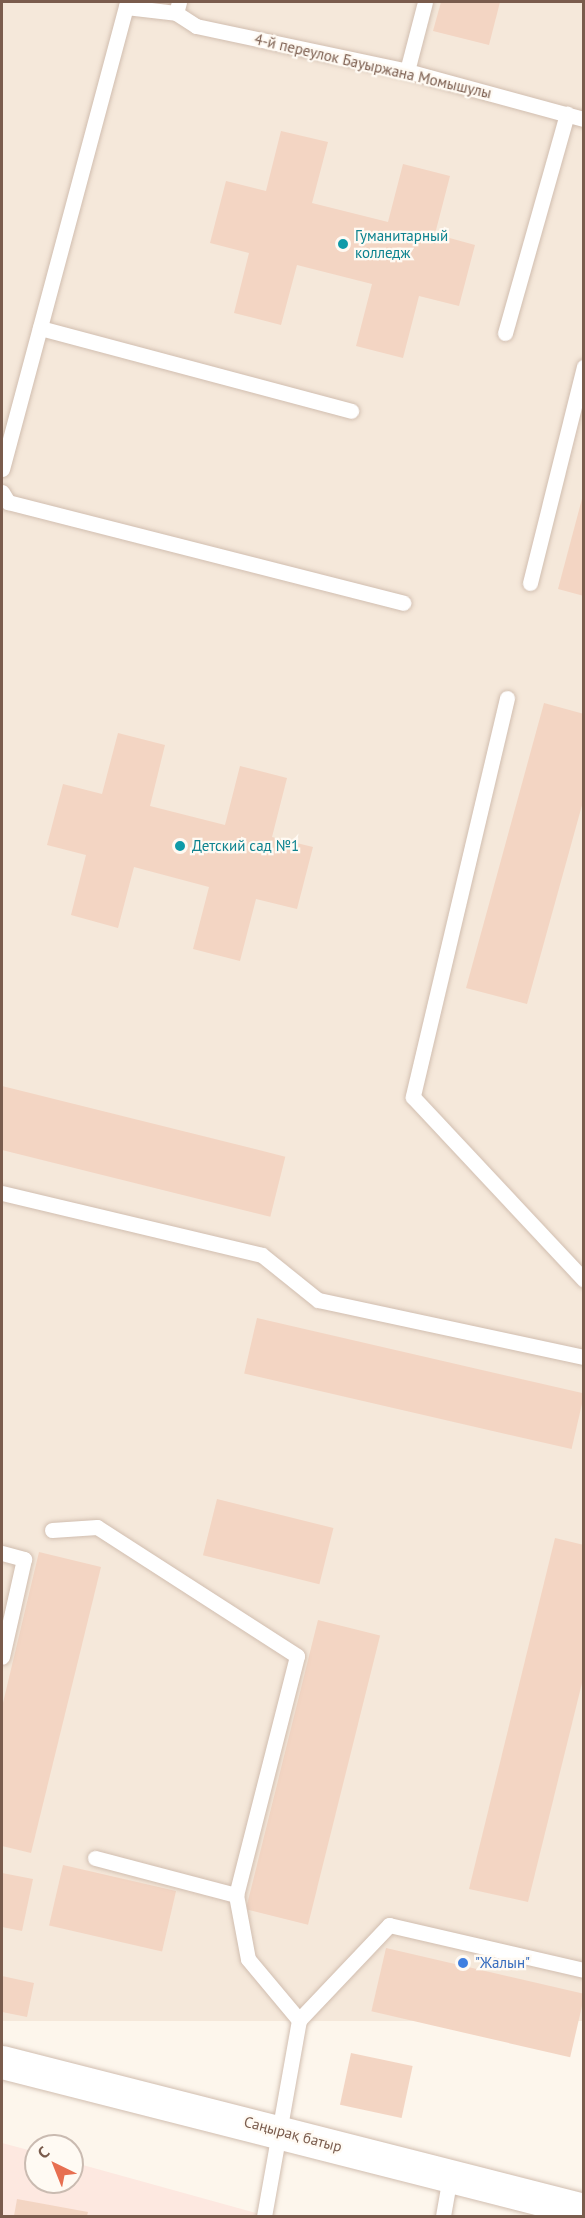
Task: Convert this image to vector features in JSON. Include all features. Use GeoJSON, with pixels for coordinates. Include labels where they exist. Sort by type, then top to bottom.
{"type":"FeatureCollection","features":[{"type":"Feature","properties":{"kind":"street","name":"Саңырақ батыр"},"geometry":{"type":"LineString","coordinates":[[2,2062],[280,2129],[461,2180],[584,2210]]}},
{"type":"Feature","properties":{"kind":"street"},"geometry":{"type":"LineString","coordinates":[[461,2180],[504,2217]]}},
{"type":"Feature","properties":{"kind":"lane"},"geometry":{"type":"LineString","coordinates":[[407,71],[424,2]]}},
{"type":"Feature","properties":{"kind":"lane"},"geometry":{"type":"LineString","coordinates":[[2,469],[127,4]]}},
{"type":"Feature","properties":{"kind":"lane","name":"4-й переулок Бауыржана Момышулы"},"geometry":{"type":"LineString","coordinates":[[127,4],[177,8],[196,26],[407,71],[584,119]]}},
{"type":"Feature","properties":{"kind":"lane"},"geometry":{"type":"LineString","coordinates":[[505,333],[567,114]]}},
{"type":"Feature","properties":{"kind":"lane"},"geometry":{"type":"LineString","coordinates":[[40,327],[351,411]]}},
{"type":"Feature","properties":{"kind":"lane"},"geometry":{"type":"LineString","coordinates":[[530,583],[584,367]]}},
{"type":"Feature","properties":{"kind":"lane"},"geometry":{"type":"LineString","coordinates":[[2,492],[8,502],[403,603]]}},
{"type":"Feature","properties":{"kind":"lane"},"geometry":{"type":"LineString","coordinates":[[507,698],[413,1097],[578,1263],[584,1280]]}},
{"type":"Feature","properties":{"kind":"lane"},"geometry":{"type":"LineString","coordinates":[[2,1193],[262,1255],[318,1300],[584,1357]]}},
{"type":"Feature","properties":{"kind":"lane"},"geometry":{"type":"LineString","coordinates":[[52,1530],[97,1527],[297,1656],[236,1895],[248,1959],[299,2020]]}},
{"type":"Feature","properties":{"kind":"lane"},"geometry":{"type":"LineString","coordinates":[[2,1553],[24,1559],[2,1657]]}},
{"type":"Feature","properties":{"kind":"lane"},"geometry":{"type":"LineString","coordinates":[[95,1858],[236,1895]]}},
{"type":"Feature","properties":{"kind":"lane"},"geometry":{"type":"LineString","coordinates":[[264,2217],[299,2020],[390,1925],[584,1970]]}},
{"type":"Feature","properties":{"kind":"lane"},"geometry":{"type":"LineString","coordinates":[[443,2217],[461,2180]]}},
{"type":"Feature","properties":{"kind":"shaded area"},"geometry":{"type":"Polygon","coordinates":[[[2,2],[583,2],[583,2021],[2,2021],[2,2]]]}},
{"type":"Feature","properties":{"kind":"shaded area"},"geometry":{"type":"Polygon","coordinates":[[[2,2143],[24,2149],[24,2194],[84,2194],[84,2165],[267,2216],[2,2216],[2,2143]]]}},
{"type":"Feature","properties":{"kind":"building"},"geometry":{"type":"Polygon","coordinates":[[[441,2],[500,2],[489,45],[433,31],[441,2]]]}},
{"type":"Feature","properties":{"kind":"building","name":"Гуманитарный колледж"},"geometry":{"type":"Polygon","coordinates":[[[281,131],[328,142],[312,203],[388,222],[403,164],[450,176],[435,234],[475,245],[459,306],[419,296],[403,358],[356,346],[372,284],[297,265],[281,325],[234,313],[249,253],[210,243],[226,181],[266,191],[281,131]]]}},
{"type":"Feature","properties":{"kind":"building"},"geometry":{"type":"Polygon","coordinates":[[[584,495],[584,596],[558,589],[584,495]]]}},
{"type":"Feature","properties":{"kind":"building"},"geometry":{"type":"Polygon","coordinates":[[[544,703],[584,714],[584,798],[527,1004],[466,988],[544,703]]]}},
{"type":"Feature","properties":{"kind":"building","name":"Детский сад №1"},"geometry":{"type":"Polygon","coordinates":[[[118,733],[165,745],[150,806],[225,825],[240,766],[287,778],[272,837],[313,847],[297,909],[256,899],[240,961],[193,949],[209,887],[134,867],[118,928],[71,915],[86,855],[47,845],[63,784],[102,794],[118,733]]]}},
{"type":"Feature","properties":{"kind":"building"},"geometry":{"type":"Polygon","coordinates":[[[2,1086],[285,1157],[270,1217],[2,1150],[2,1086]]]}},
{"type":"Feature","properties":{"kind":"building"},"geometry":{"type":"Polygon","coordinates":[[[257,1318],[584,1393],[572,1449],[244,1374],[257,1318]]]}},
{"type":"Feature","properties":{"kind":"building"},"geometry":{"type":"Polygon","coordinates":[[[217,1499],[333,1528],[319,1584],[203,1555],[217,1499]]]}},
{"type":"Feature","properties":{"kind":"building"},"geometry":{"type":"Polygon","coordinates":[[[555,1538],[584,1545],[584,1675],[528,1902],[469,1889],[555,1538]]]}},
{"type":"Feature","properties":{"kind":"building"},"geometry":{"type":"Polygon","coordinates":[[[39,1552],[101,1567],[31,1853],[2,1846],[2,1707],[39,1552]]]}},
{"type":"Feature","properties":{"kind":"building"},"geometry":{"type":"Polygon","coordinates":[[[318,1620],[380,1635],[308,1925],[246,1909],[318,1620]]]}},
{"type":"Feature","properties":{"kind":"building"},"geometry":{"type":"Polygon","coordinates":[[[63,1865],[176,1891],[162,1952],[49,1925],[63,1865]]]}},
{"type":"Feature","properties":{"kind":"building"},"geometry":{"type":"Polygon","coordinates":[[[2,1873],[33,1879],[22,1931],[2,1927],[2,1873]]]}},
{"type":"Feature","properties":{"kind":"building"},"geometry":{"type":"Polygon","coordinates":[[[386,1948],[584,1994],[570,2057],[371,2011],[386,1948]]]}},
{"type":"Feature","properties":{"kind":"building"},"geometry":{"type":"Polygon","coordinates":[[[2,1976],[34,1983],[27,2017],[2,2012],[2,1976]]]}},
{"type":"Feature","properties":{"kind":"building"},"geometry":{"type":"Polygon","coordinates":[[[351,2053],[413,2066],[402,2118],[340,2105],[351,2053]]]}},
{"type":"Feature","properties":{"kind":"building"},"geometry":{"type":"Polygon","coordinates":[[[17,2199],[88,2212],[87,2216],[14,2216],[17,2199]]]}},
{"type":"Feature","properties":{"kind":"place","name":"Гуманитарный колледж"},"geometry":{"type":"Point","coordinates":[343,244]}},
{"type":"Feature","properties":{"kind":"place","name":"Детский сад №1"},"geometry":{"type":"Point","coordinates":[180,846]}},
{"type":"Feature","properties":{"kind":"place","name":"\"Жалын\""},"geometry":{"type":"Point","coordinates":[463,1963]}}]}
